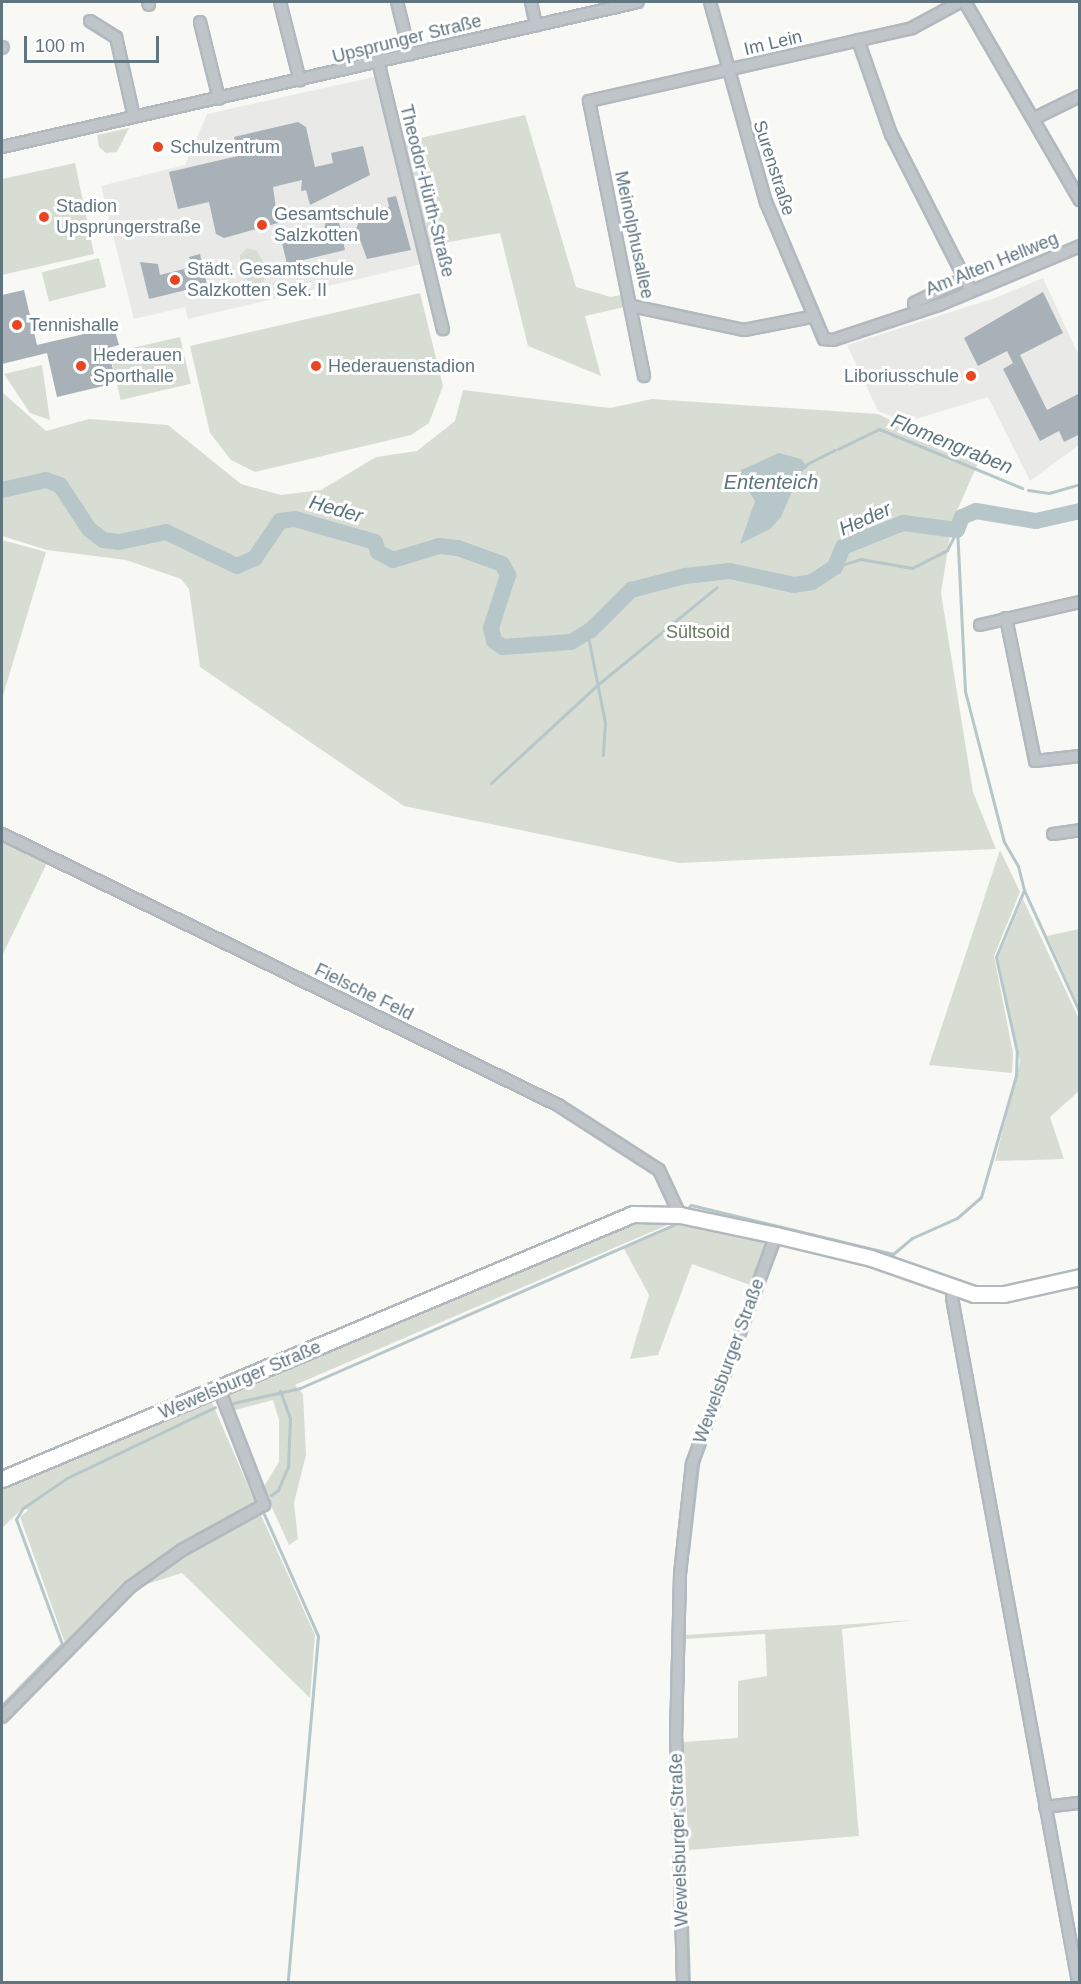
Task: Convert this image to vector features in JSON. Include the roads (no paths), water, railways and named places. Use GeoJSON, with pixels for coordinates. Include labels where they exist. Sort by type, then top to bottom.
{"type":"FeatureCollection","features":[{"type":"Feature","properties":{"kind":"main road","name":"Wewelsburger Straße"},"geometry":{"type":"LineString","coordinates":[[2,1479],[633,1214],[680,1215],[776,1235]]}},
{"type":"Feature","properties":{"kind":"main road"},"geometry":{"type":"LineString","coordinates":[[776,1235],[871,1258],[974,1294],[1004,1294],[1080,1277]]}},
{"type":"Feature","properties":{"kind":"street"},"geometry":{"type":"LineString","coordinates":[[280,2],[300,81]]}},
{"type":"Feature","properties":{"kind":"street"},"geometry":{"type":"LineString","coordinates":[[397,2],[410,54]]}},
{"type":"Feature","properties":{"kind":"street"},"geometry":{"type":"LineString","coordinates":[[531,2],[536,25]]}},
{"type":"Feature","properties":{"kind":"street","name":"Upsprunger Straße"},"geometry":{"type":"LineString","coordinates":[[2,147],[300,81],[638,2]]}},
{"type":"Feature","properties":{"kind":"street","name":"Surenstraße"},"geometry":{"type":"LineString","coordinates":[[710,2],[727,71],[766,202],[811,318],[824,339]]}},
{"type":"Feature","properties":{"kind":"street","name":"Im Lein"},"geometry":{"type":"LineString","coordinates":[[589,101],[912,28],[960,2]]}},
{"type":"Feature","properties":{"kind":"street"},"geometry":{"type":"LineString","coordinates":[[965,2],[1035,118],[1080,200]]}},
{"type":"Feature","properties":{"kind":"street"},"geometry":{"type":"LineString","coordinates":[[90,21],[116,37],[134,117]]}},
{"type":"Feature","properties":{"kind":"street"},"geometry":{"type":"LineString","coordinates":[[200,22],[219,99]]}},
{"type":"Feature","properties":{"kind":"street"},"geometry":{"type":"LineString","coordinates":[[858,40],[891,134],[971,291]]}},
{"type":"Feature","properties":{"kind":"street","name":"Theodor-Hürth-Straße"},"geometry":{"type":"LineString","coordinates":[[378,61],[443,329]]}},
{"type":"Feature","properties":{"kind":"street"},"geometry":{"type":"LineString","coordinates":[[1035,118],[1080,96]]}},
{"type":"Feature","properties":{"kind":"street","name":"Meinolphusallee"},"geometry":{"type":"LineString","coordinates":[[589,101],[632,306],[644,376]]}},
{"type":"Feature","properties":{"kind":"street","name":"Am Alten Hellweg"},"geometry":{"type":"LineString","coordinates":[[824,339],[917,312],[1080,246]]}},
{"type":"Feature","properties":{"kind":"street","name":"Am Alten Hellweg"},"geometry":{"type":"LineString","coordinates":[[917,312],[914,303],[964,278]]}},
{"type":"Feature","properties":{"kind":"street"},"geometry":{"type":"LineString","coordinates":[[632,306],[744,330],[811,318]]}},
{"type":"Feature","properties":{"kind":"street"},"geometry":{"type":"LineString","coordinates":[[981,625],[1080,602]]}},
{"type":"Feature","properties":{"kind":"street"},"geometry":{"type":"LineString","coordinates":[[1006,618],[1035,761],[1080,756]]}},
{"type":"Feature","properties":{"kind":"street"},"geometry":{"type":"LineString","coordinates":[[1053,834],[1080,830]]}},
{"type":"Feature","properties":{"kind":"street","name":"Fielsche Feld"},"geometry":{"type":"LineString","coordinates":[[2,834],[558,1104],[659,1170],[680,1215]]}},
{"type":"Feature","properties":{"kind":"street","name":"Wewelsburger Straße"},"geometry":{"type":"LineString","coordinates":[[683,1983],[676,1738],[680,1574],[692,1464],[776,1235]]}},
{"type":"Feature","properties":{"kind":"street"},"geometry":{"type":"LineString","coordinates":[[953,1287],[952,1298],[1078,1983]]}},
{"type":"Feature","properties":{"kind":"street"},"geometry":{"type":"LineString","coordinates":[[2,1717],[130,1587],[182,1550],[264,1505],[219,1389]]}},
{"type":"Feature","properties":{"kind":"street"},"geometry":{"type":"LineString","coordinates":[[1045,1807],[1080,1803]]}},
{"type":"Feature","properties":{"kind":"water","name":"Ententeich"},"geometry":{"type":"Polygon","coordinates":[[[779,453],[801,459],[808,467],[800,473],[781,517],[770,529],[740,544],[755,501],[741,478],[741,470],[779,453]]]}},
{"type":"Feature","properties":{"kind":"waterway","name":"Flomengraben"},"geometry":{"type":"LineString","coordinates":[[838,449],[879,429],[1022,488]]}},
{"type":"Feature","properties":{"kind":"waterway","name":"Flomengraben"},"geometry":{"type":"LineString","coordinates":[[807,464],[835,450]]}},
{"type":"Feature","properties":{"kind":"waterway","name":"Heder"},"geometry":{"type":"LineString","coordinates":[[2,490],[46,480],[60,485],[89,529],[103,540],[119,542],[166,532],[237,566],[255,558],[280,521],[295,519],[375,542],[378,552],[393,560],[439,546],[458,548],[502,564],[508,575],[491,628],[494,641],[503,647],[571,642],[591,630],[631,590],[685,576],[730,571],[794,585],[812,582],[835,567],[843,547],[903,523],[957,530],[962,517],[976,511],[1036,521],[1080,511]]}},
{"type":"Feature","properties":{"kind":"waterway","name":"Flomengraben"},"geometry":{"type":"LineString","coordinates":[[1028,490],[1049,493],[1080,484]]}},
{"type":"Feature","properties":{"kind":"waterway"},"geometry":{"type":"LineString","coordinates":[[687,1209],[691,1205],[893,1254],[912,1238],[957,1218],[981,1197],[1016,1076],[1017,1052],[996,957],[1024,890],[1018,866],[1004,842],[965,691],[957,530]]}},
{"type":"Feature","properties":{"kind":"waterway","name":"Heder"},"geometry":{"type":"LineString","coordinates":[[835,567],[861,559],[912,568],[947,550],[956,532]]}},
{"type":"Feature","properties":{"kind":"waterway"},"geometry":{"type":"LineString","coordinates":[[491,783],[596,686],[717,587]]}},
{"type":"Feature","properties":{"kind":"waterway"},"geometry":{"type":"LineString","coordinates":[[587,631],[605,723],[603,755]]}},
{"type":"Feature","properties":{"kind":"waterway"},"geometry":{"type":"LineString","coordinates":[[1024,890],[1080,1013]]}},
{"type":"Feature","properties":{"kind":"waterway"},"geometry":{"type":"LineString","coordinates":[[233,1403],[300,1388],[682,1221]]}},
{"type":"Feature","properties":{"kind":"waterway"},"geometry":{"type":"LineString","coordinates":[[770,1266],[779,1244]]}},
{"type":"Feature","properties":{"kind":"waterway"},"geometry":{"type":"LineString","coordinates":[[271,1495],[278,1490],[288,1467],[290,1418],[280,1391]]}},
{"type":"Feature","properties":{"kind":"waterway"},"geometry":{"type":"LineString","coordinates":[[2,1705],[62,1644],[16,1519],[23,1508],[67,1478],[215,1407]]}},
{"type":"Feature","properties":{"kind":"waterway"},"geometry":{"type":"LineString","coordinates":[[688,1552],[699,1457]]}},
{"type":"Feature","properties":{"kind":"waterway"},"geometry":{"type":"LineString","coordinates":[[264,1514],[318,1636],[288,1982]]}},
{"type":"Feature","properties":{"kind":"waterway"},"geometry":{"type":"LineString","coordinates":[[683,1639],[681,1741],[689,1982]]}},
{"type":"Feature","properties":{"kind":"place","name":"Schulzentrum"},"geometry":{"type":"Point","coordinates":[158,147]}},
{"type":"Feature","properties":{"kind":"place","name":"Stadion Upsprungerstraße"},"geometry":{"type":"Point","coordinates":[44,217]}},
{"type":"Feature","properties":{"kind":"place","name":"Gesamtschule Salzkotten"},"geometry":{"type":"Point","coordinates":[262,225]}},
{"type":"Feature","properties":{"kind":"place","name":"Städt. Gesamtschule Salzkotten Sek. II"},"geometry":{"type":"Point","coordinates":[175,280]}},
{"type":"Feature","properties":{"kind":"place","name":"Tennishalle"},"geometry":{"type":"Point","coordinates":[17,325]}},
{"type":"Feature","properties":{"kind":"place","name":"Hederauen Sporthalle"},"geometry":{"type":"Point","coordinates":[81,366]}},
{"type":"Feature","properties":{"kind":"place","name":"Hederauenstadion"},"geometry":{"type":"Point","coordinates":[316,366]}},
{"type":"Feature","properties":{"kind":"place","name":"Liboriusschule"},"geometry":{"type":"Point","coordinates":[971,376]}},
{"type":"Feature","properties":{"kind":"park label","name":"Sültsoid"},"geometry":{"type":"Point","coordinates":[698,632]}}]}
